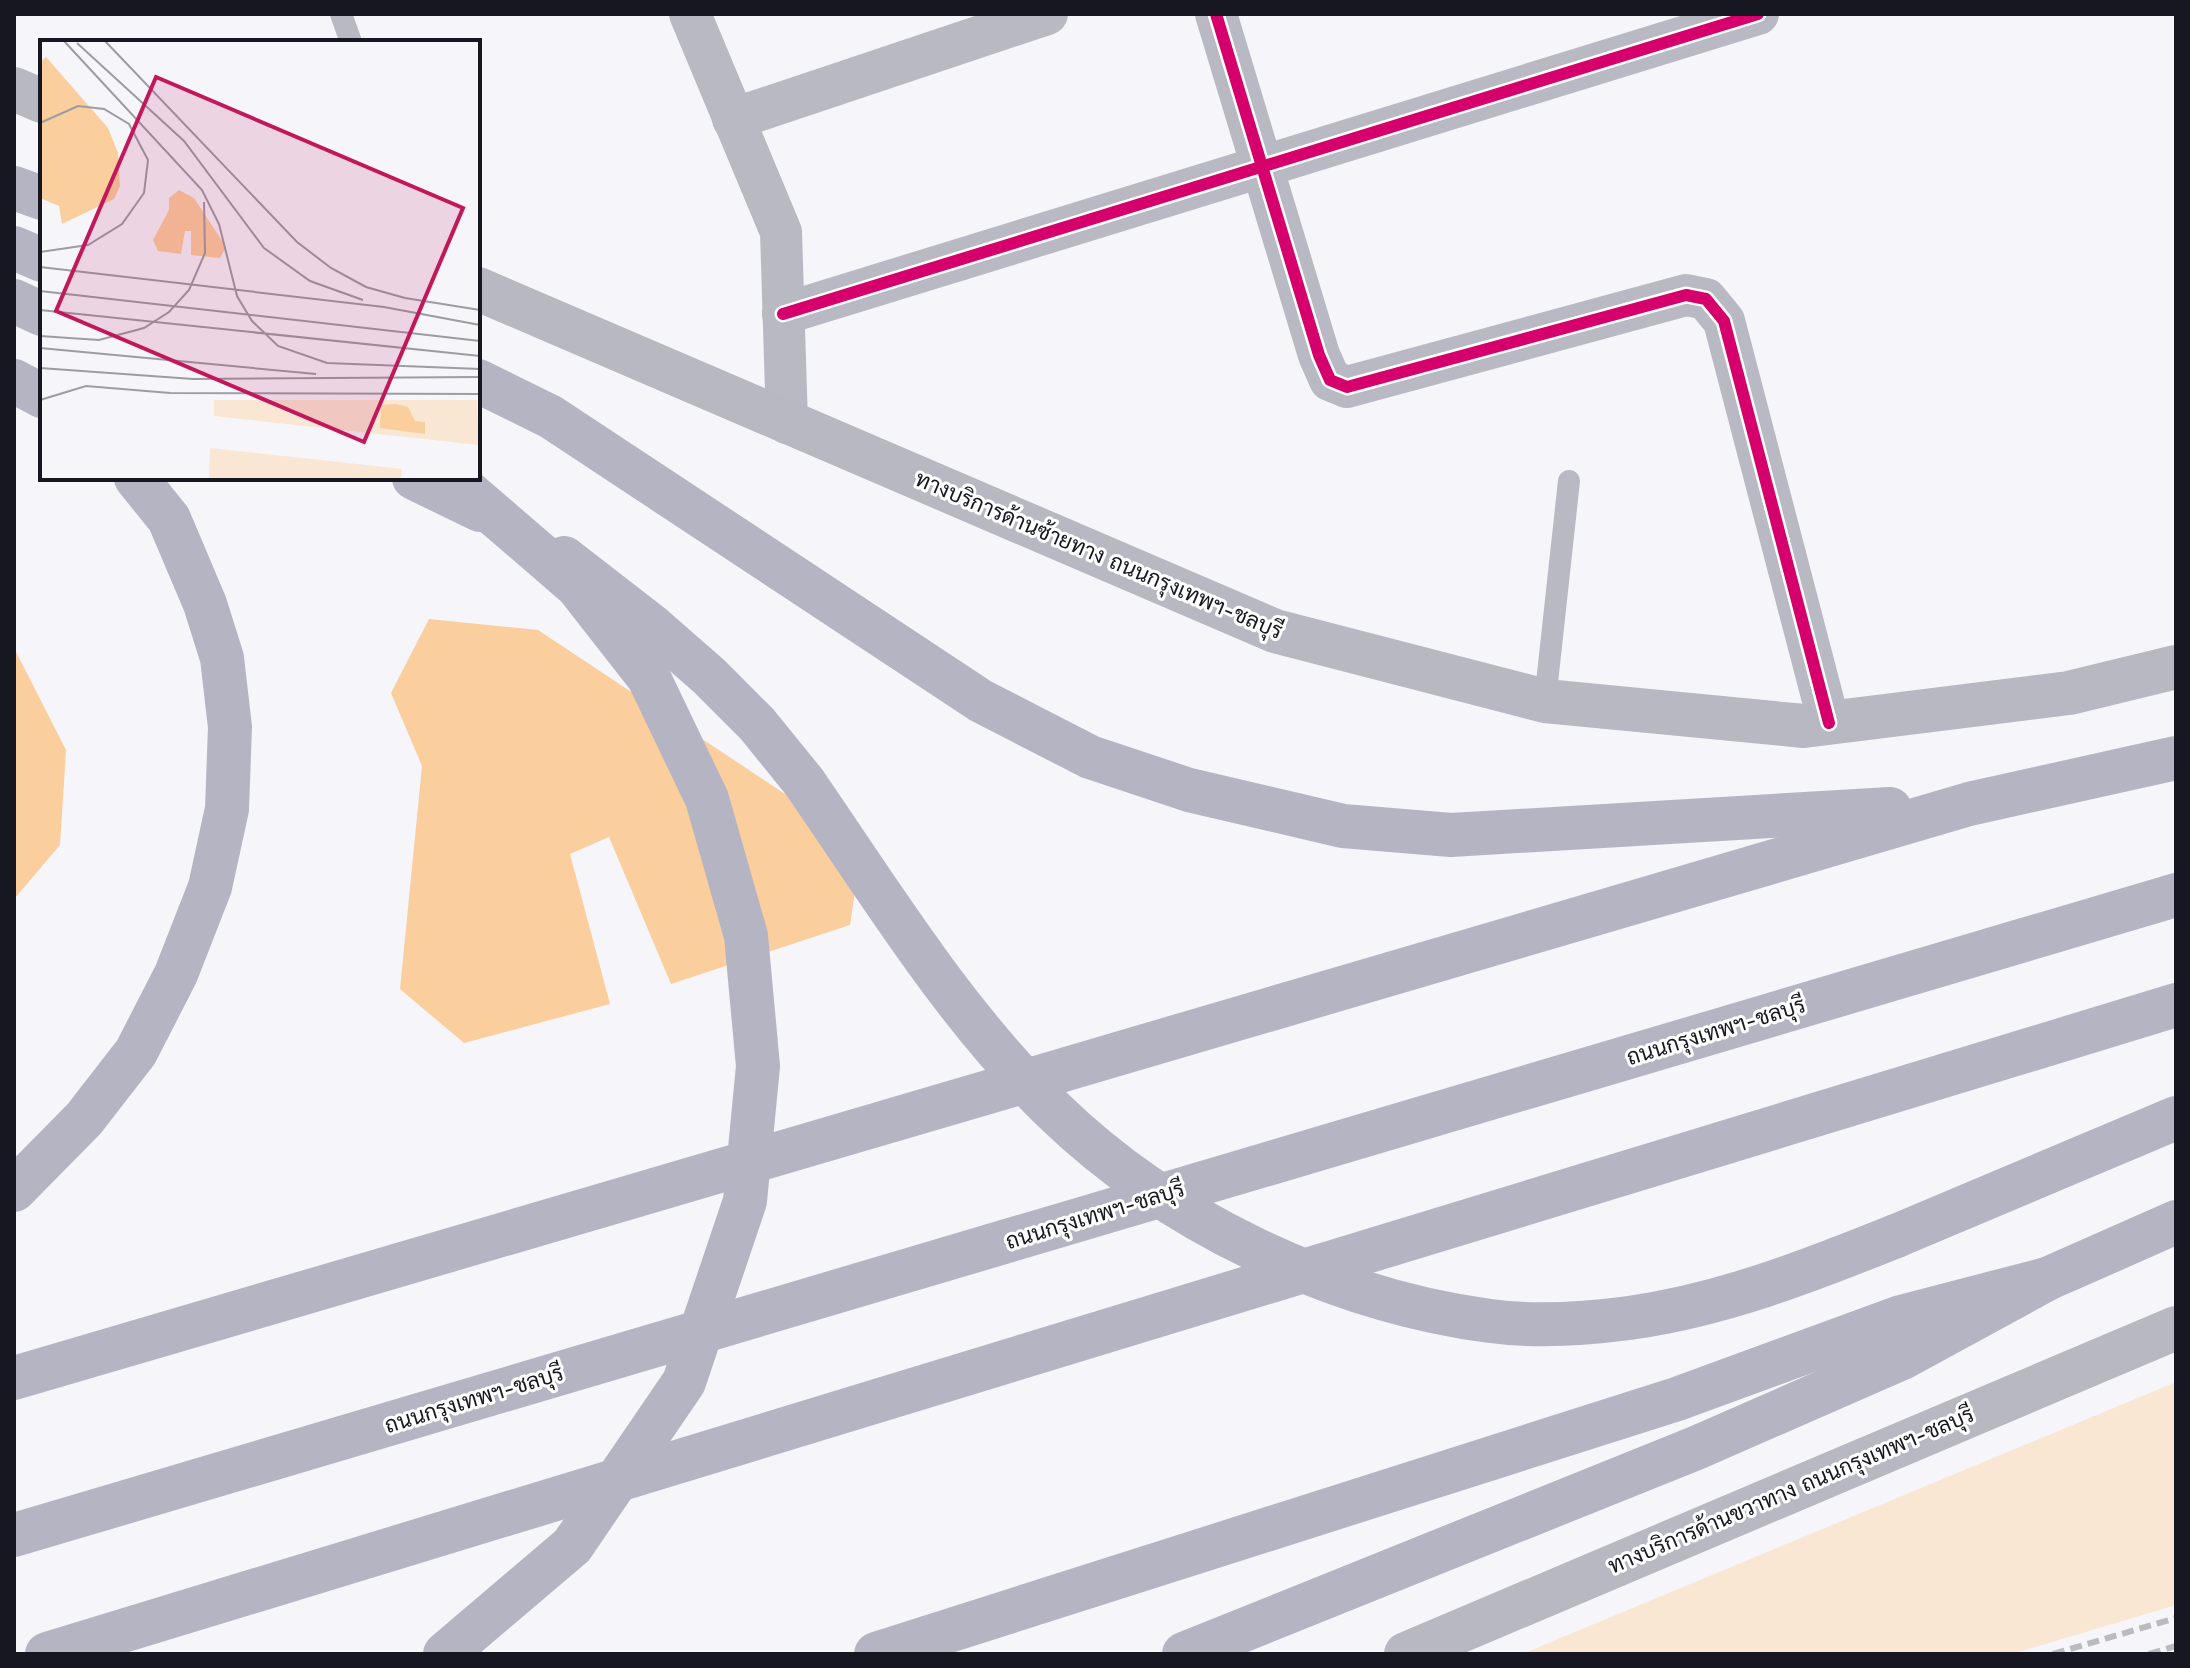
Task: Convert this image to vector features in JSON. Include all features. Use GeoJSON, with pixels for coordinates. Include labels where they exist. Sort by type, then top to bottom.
{"type":"FeatureCollection","features":[{"type":"Feature","properties":{"kind":"highway"},"geometry":{"type":"LineString","coordinates":[[14,188],[40,197]]}},
{"type":"Feature","properties":{"kind":"highway"},"geometry":{"type":"LineString","coordinates":[[14,248],[40,259]]}},
{"type":"Feature","properties":{"kind":"highway"},"geometry":{"type":"LineString","coordinates":[[14,301],[40,313]]}},
{"type":"Feature","properties":{"kind":"highway"},"geometry":{"type":"LineString","coordinates":[[14,381],[40,395]]}},
{"type":"Feature","properties":{"kind":"highway"},"geometry":{"type":"LineString","coordinates":[[480,382],[551,417],[981,701],[1090,757],[1189,790],[1343,826],[1451,835],[1969,804]]}},
{"type":"Feature","properties":{"kind":"highway"},"geometry":{"type":"LineString","coordinates":[[14,1190],[84,1119],[136,1052],[176,974],[210,887],[227,809],[230,727],[222,658],[205,604],[169,519],[138,480]]}},
{"type":"Feature","properties":{"kind":"highway"},"geometry":{"type":"LineString","coordinates":[[418,480],[494,516],[570,562],[709,676],[757,724],[804,782],[926,961],[980,1031],[1053,1111],[1124,1172],[1206,1224],[1275,1259],[1427,1310],[1493,1321],[1545,1323],[1628,1318],[1697,1305],[1767,1285],[1896,1236],[2176,1118]]}},
{"type":"Feature","properties":{"kind":"highway"},"geometry":{"type":"LineString","coordinates":[[445,1654],[572,1546],[684,1382],[745,1201],[758,1066],[746,936],[707,799],[649,678],[577,586],[450,480]]}},
{"type":"Feature","properties":{"kind":"highway"},"geometry":{"type":"LineString","coordinates":[[14,1378],[1969,804],[2176,758]]}},
{"type":"Feature","properties":{"kind":"highway","name":"ถนนกรุงเทพฯ-ชลบุรี"},"geometry":{"type":"LineString","coordinates":[[14,1535],[2176,895]]}},
{"type":"Feature","properties":{"kind":"highway"},"geometry":{"type":"LineString","coordinates":[[47,1654],[2176,1005]]}},
{"type":"Feature","properties":{"kind":"highway"},"geometry":{"type":"LineString","coordinates":[[1184,1654],[1723,1436],[1904,1357],[2047,1279],[2176,1222]]}},
{"type":"Feature","properties":{"kind":"highway"},"geometry":{"type":"LineString","coordinates":[[876,1654],[1677,1399],[1901,1317],[2047,1279]]}},
{"type":"Feature","properties":{"kind":"main road"},"geometry":{"type":"LineString","coordinates":[[14,89],[40,100]]}},
{"type":"Feature","properties":{"kind":"main road","name":"ทางบริการด้านซ้ายทาง ถนนกรุงเทพฯ-ชลบุรี"},"geometry":{"type":"LineString","coordinates":[[480,290],[1275,631],[1545,701],[1804,726],[2069,693],[2176,667]]}},
{"type":"Feature","properties":{"kind":"main road","name":"ทางบริการด้านขวาทาง ถนนกรุงเทพฯ-ชลบุรี"},"geometry":{"type":"LineString","coordinates":[[1406,1654],[2176,1328]]}},
{"type":"Feature","properties":{"kind":"street"},"geometry":{"type":"LineString","coordinates":[[690,14],[781,232],[787,423]]}},
{"type":"Feature","properties":{"kind":"street"},"geometry":{"type":"LineString","coordinates":[[733,119],[1047,14]]}},
{"type":"Feature","properties":{"kind":"street"},"geometry":{"type":"LineString","coordinates":[[1216,14],[1319,355],[1330,380],[1347,387],[1686,295],[1706,299],[1724,321],[1829,723]]}},
{"type":"Feature","properties":{"kind":"street"},"geometry":{"type":"LineString","coordinates":[[783,314],[1758,14]]}},
{"type":"Feature","properties":{"kind":"lane"},"geometry":{"type":"LineString","coordinates":[[341,14],[350,40]]}},
{"type":"Feature","properties":{"kind":"lane"},"geometry":{"type":"LineString","coordinates":[[1545,701],[1569,481]]}},
{"type":"Feature","properties":{"kind":"shaded area"},"geometry":{"type":"Polygon","coordinates":[[[429,619],[538,630],[862,845],[850,925],[671,984],[609,837],[570,854],[610,1004],[464,1043],[400,989],[422,766],[391,693],[429,619]]]}},
{"type":"Feature","properties":{"kind":"shaded area"},"geometry":{"type":"Polygon","coordinates":[[[14,648],[66,750],[60,845],[14,899],[14,648]]]}},
{"type":"Feature","properties":{"kind":"shaded area"},"geometry":{"type":"Polygon","coordinates":[[[2176,1382],[2176,1605],[2012,1654],[1522,1654],[2176,1382]]]}},
{"type":"Feature","properties":{"kind":"railway"},"geometry":{"type":"LineString","coordinates":[[2053,1654],[2176,1618]]}},
{"type":"Feature","properties":{"kind":"railway"},"geometry":{"type":"LineString","coordinates":[[2149,1654],[2176,1646]]}},
{"type":"Feature","properties":{"kind":"cycle path"},"geometry":{"type":"LineString","coordinates":[[1216,14],[1319,355],[1330,380],[1347,387],[1686,295],[1706,299],[1724,321],[1829,723]]}},
{"type":"Feature","properties":{"kind":"cycle path"},"geometry":{"type":"LineString","coordinates":[[783,314],[1758,14]]}}]}
